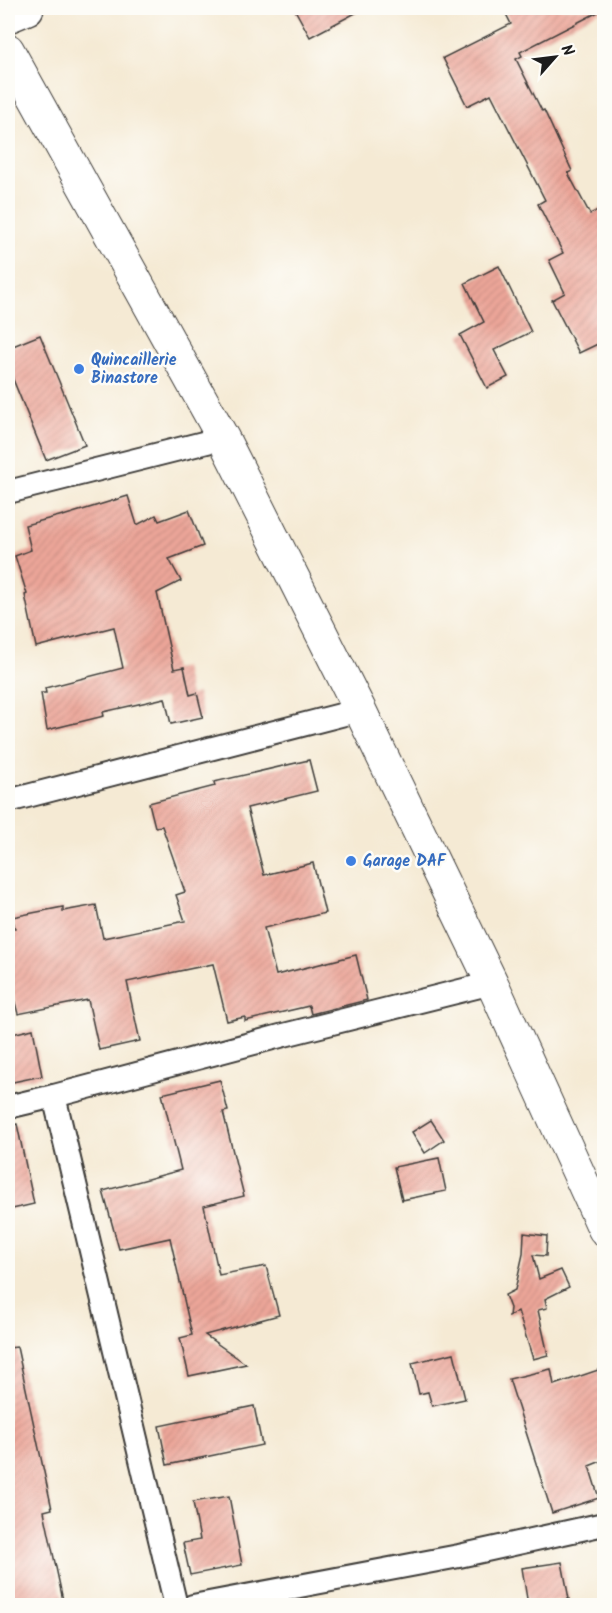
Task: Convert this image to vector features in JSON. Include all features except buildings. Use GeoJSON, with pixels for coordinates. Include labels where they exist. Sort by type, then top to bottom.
{"type":"FeatureCollection","features":[{"type":"Feature","properties":{"kind":"main road"},"geometry":{"type":"LineString","coordinates":[[8,16],[27,8]]}},
{"type":"Feature","properties":{"kind":"street"},"geometry":{"type":"LineString","coordinates":[[8,50],[223,438],[360,710],[492,982],[604,1229]]}},
{"type":"Feature","properties":{"kind":"street"},"geometry":{"type":"LineString","coordinates":[[8,492],[223,438]]}},
{"type":"Feature","properties":{"kind":"street"},"geometry":{"type":"LineString","coordinates":[[8,801],[360,710]]}},
{"type":"Feature","properties":{"kind":"street"},"geometry":{"type":"LineString","coordinates":[[8,1107],[492,982]]}},
{"type":"Feature","properties":{"kind":"street"},"geometry":{"type":"LineString","coordinates":[[54,1096],[176,1605]]}},
{"type":"Feature","properties":{"kind":"street"},"geometry":{"type":"LineString","coordinates":[[194,1605],[459,1556],[604,1524]]}},
{"type":"Feature","properties":{"kind":"place","name":"Quincaillerie Binastore"},"geometry":{"type":"Point","coordinates":[79,369]}},
{"type":"Feature","properties":{"kind":"place","name":"Garage DAF"},"geometry":{"type":"Point","coordinates":[351,861]}}]}
